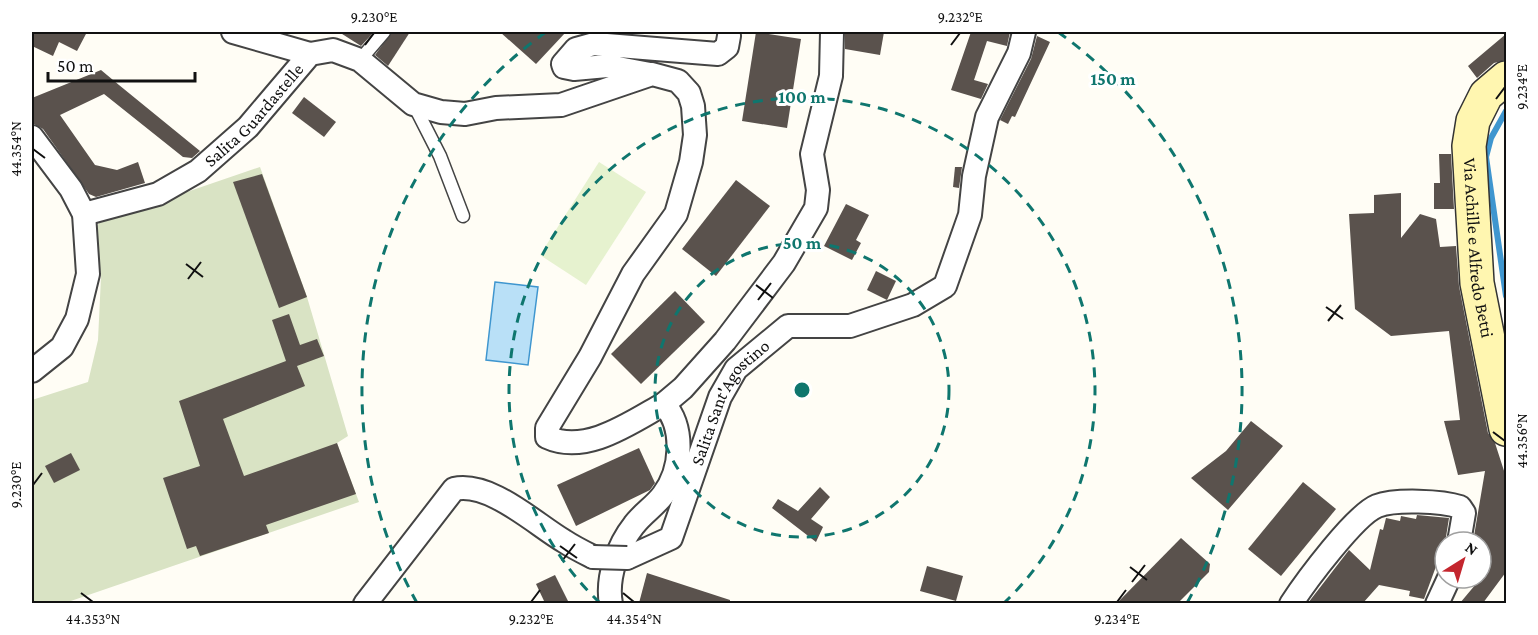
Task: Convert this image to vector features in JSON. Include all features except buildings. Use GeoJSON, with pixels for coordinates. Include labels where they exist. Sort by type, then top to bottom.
{"type":"FeatureCollection","features":[{"type":"Feature","properties":{"kind":"street"},"geometry":{"type":"LineString","coordinates":[[233,32],[310,54]]}},
{"type":"Feature","properties":{"kind":"street"},"geometry":{"type":"LineString","coordinates":[[729,36],[727,47],[718,54],[594,44],[576,49],[563,64],[564,67],[574,69],[608,66],[678,81],[689,93],[693,106],[695,135],[691,162],[675,214],[633,274],[590,357],[547,428],[547,437],[560,443],[593,440],[623,427],[664,404],[683,388],[732,332],[784,263],[816,208],[818,189],[812,154],[831,76],[832,32]]}},
{"type":"Feature","properties":{"kind":"street","name":"Salita Sant'Agostino"},"geometry":{"type":"LineString","coordinates":[[365,603],[454,489],[461,488],[500,498],[564,542],[593,556],[627,558],[671,538],[720,397],[736,369],[788,326],[850,326],[913,305],[945,286],[970,215],[974,176],[987,117],[1019,53],[1024,32]]}},
{"type":"Feature","properties":{"kind":"street","name":"Salita Guardastelle"},"geometry":{"type":"LineString","coordinates":[[84,214],[158,194],[198,171],[248,127],[310,54],[333,50],[360,60],[413,104]]}},
{"type":"Feature","properties":{"kind":"street"},"geometry":{"type":"LineString","coordinates":[[413,104],[441,112],[465,114],[496,108],[561,105],[652,74]]}},
{"type":"Feature","properties":{"kind":"street","name":"Via Achille e Alfredo Betti"},"geometry":{"type":"LineString","coordinates":[[1506,78],[1486,95],[1473,121],[1469,146],[1477,283],[1506,429]]}},
{"type":"Feature","properties":{"kind":"street"},"geometry":{"type":"LineString","coordinates":[[32,371],[62,347],[77,319],[88,274],[84,214],[71,189],[36,152]]}},
{"type":"Feature","properties":{"kind":"street"},"geometry":{"type":"LineString","coordinates":[[610,603],[613,567],[624,542],[634,525],[664,494],[676,465],[678,438],[673,414],[664,404]]}},
{"type":"Feature","properties":{"kind":"street"},"geometry":{"type":"LineString","coordinates":[[1291,603],[1357,520],[1377,506],[1405,502],[1460,507],[1464,513],[1461,530]]}},
{"type":"Feature","properties":{"kind":"lane"},"geometry":{"type":"LineString","coordinates":[[360,60],[384,32]]}},
{"type":"Feature","properties":{"kind":"lane"},"geometry":{"type":"LineString","coordinates":[[413,104],[440,156],[463,216]]}},
{"type":"Feature","properties":{"kind":"green space"},"geometry":{"type":"Polygon","coordinates":[[[599,162],[646,192],[586,285],[540,255],[599,162]]]}},
{"type":"Feature","properties":{"kind":"green space"},"geometry":{"type":"Polygon","coordinates":[[[260,167],[307,297],[348,436],[337,443],[359,502],[65,603],[32,603],[32,400],[88,382],[98,340],[101,277],[95,230],[99,223],[108,219],[260,167]]]}},
{"type":"Feature","properties":{"kind":"water"},"geometry":{"type":"Polygon","coordinates":[[[495,282],[538,287],[528,365],[486,360],[495,282]]]}},
{"type":"Feature","properties":{"kind":"waterway"},"geometry":{"type":"LineString","coordinates":[[1506,111],[1491,138],[1486,157],[1506,296]]}}]}
